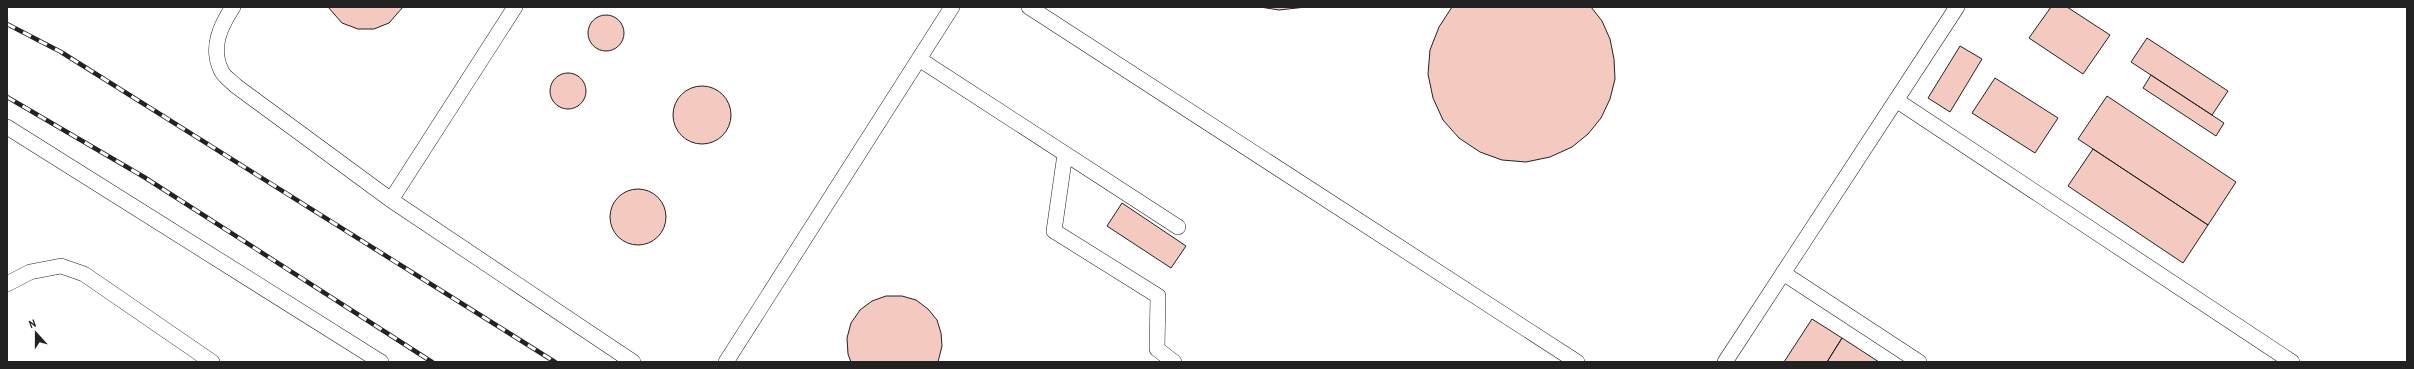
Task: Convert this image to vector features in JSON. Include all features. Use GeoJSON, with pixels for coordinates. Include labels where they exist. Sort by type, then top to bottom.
{"type":"FeatureCollection","features":[{"type":"Feature","properties":{"kind":"lane"},"geometry":{"type":"LineString","coordinates":[[234,7],[218,36],[217,53],[221,70],[236,86],[391,200],[633,362]]}},
{"type":"Feature","properties":{"kind":"lane"},"geometry":{"type":"LineString","coordinates":[[391,200],[515,7]]}},
{"type":"Feature","properties":{"kind":"lane"},"geometry":{"type":"LineString","coordinates":[[726,362],[952,7]]}},
{"type":"Feature","properties":{"kind":"lane"},"geometry":{"type":"LineString","coordinates":[[1029,7],[1577,362]]}},
{"type":"Feature","properties":{"kind":"lane"},"geometry":{"type":"LineString","coordinates":[[1724,362],[1957,7]]}},
{"type":"Feature","properties":{"kind":"lane"},"geometry":{"type":"LineString","coordinates":[[919,59],[1178,227]]}},
{"type":"Feature","properties":{"kind":"lane"},"geometry":{"type":"LineString","coordinates":[[1896,100],[2292,362]]}},
{"type":"Feature","properties":{"kind":"lane"},"geometry":{"type":"LineString","coordinates":[[7,127],[381,362]]}},
{"type":"Feature","properties":{"kind":"lane"},"geometry":{"type":"LineString","coordinates":[[1065,154],[1054,232],[1158,296],[1157,349],[1174,362]]}},
{"type":"Feature","properties":{"kind":"lane"},"geometry":{"type":"LineString","coordinates":[[7,284],[30,272],[60,266],[84,274],[212,362]]}},
{"type":"Feature","properties":{"kind":"lane"},"geometry":{"type":"LineString","coordinates":[[1783,273],[1919,362]]}},
{"type":"Feature","properties":{"kind":"building"},"geometry":{"type":"Polygon","coordinates":[[[328,7],[403,7],[389,23],[374,29],[358,29],[342,23],[328,7]]]}},
{"type":"Feature","properties":{"kind":"building"},"geometry":{"type":"Polygon","coordinates":[[[1260,7],[1306,7],[1279,10],[1260,7]]]}},
{"type":"Feature","properties":{"kind":"building"},"geometry":{"type":"Polygon","coordinates":[[[1452,7],[1591,7],[1602,21],[1610,39],[1614,59],[1615,79],[1610,99],[1601,118],[1588,134],[1572,147],[1550,157],[1526,162],[1502,160],[1480,152],[1459,138],[1443,120],[1433,98],[1428,74],[1430,50],[1439,27],[1452,7]]]}},
{"type":"Feature","properties":{"kind":"building"},"geometry":{"type":"Polygon","coordinates":[[[2051,7],[2067,7],[2110,35],[2083,74],[2029,38],[2051,7]]]}},
{"type":"Feature","properties":{"kind":"building"},"geometry":{"type":"Polygon","coordinates":[[[606,15],[619,20],[624,33],[619,46],[606,51],[593,46],[588,33],[593,20],[606,15]]]}},
{"type":"Feature","properties":{"kind":"building"},"geometry":{"type":"Polygon","coordinates":[[[2147,38],[2228,91],[2212,115],[2131,62],[2147,38]]]}},
{"type":"Feature","properties":{"kind":"building"},"geometry":{"type":"Polygon","coordinates":[[[1960,46],[1982,59],[1950,112],[1928,98],[1960,46]]]}},
{"type":"Feature","properties":{"kind":"building"},"geometry":{"type":"Polygon","coordinates":[[[568,73],[581,78],[586,91],[581,104],[568,109],[555,104],[550,91],[555,78],[568,73]]]}},
{"type":"Feature","properties":{"kind":"building"},"geometry":{"type":"Polygon","coordinates":[[[2151,75],[2224,123],[2216,136],[2143,88],[2151,75]]]}},
{"type":"Feature","properties":{"kind":"building"},"geometry":{"type":"Polygon","coordinates":[[[1995,78],[2058,118],[2035,153],[1972,113],[1995,78]]]}},
{"type":"Feature","properties":{"kind":"building"},"geometry":{"type":"Polygon","coordinates":[[[702,86],[713,88],[726,99],[729,104],[731,115],[729,126],[718,139],[713,142],[702,144],[691,142],[678,131],[675,126],[673,115],[675,104],[686,91],[691,88],[702,86]]]}},
{"type":"Feature","properties":{"kind":"building"},"geometry":{"type":"Polygon","coordinates":[[[2107,96],[2236,182],[2208,225],[2078,139],[2107,96]]]}},
{"type":"Feature","properties":{"kind":"building"},"geometry":{"type":"Polygon","coordinates":[[[2093,149],[2208,225],[2183,263],[2068,186],[2093,149]]]}},
{"type":"Feature","properties":{"kind":"building"},"geometry":{"type":"Polygon","coordinates":[[[632,189],[644,189],[654,193],[662,201],[666,211],[666,223],[662,233],[654,241],[644,245],[632,245],[622,241],[614,233],[610,223],[610,211],[614,201],[622,193],[632,189]]]}},
{"type":"Feature","properties":{"kind":"building"},"geometry":{"type":"Polygon","coordinates":[[[1122,203],[1186,246],[1171,268],[1107,226],[1122,203]]]}},
{"type":"Feature","properties":{"kind":"building"},"geometry":{"type":"Polygon","coordinates":[[[886,296],[902,296],[916,300],[928,309],[937,320],[941,333],[942,346],[938,362],[851,362],[848,354],[847,338],[851,323],[860,310],[872,301],[886,296]]]}},
{"type":"Feature","properties":{"kind":"building"},"geometry":{"type":"Polygon","coordinates":[[[1812,319],[1842,338],[1827,362],[1784,362],[1812,319]]]}},
{"type":"Feature","properties":{"kind":"building"},"geometry":{"type":"Polygon","coordinates":[[[1842,338],[1879,362],[1827,362],[1842,338]]]}},
{"type":"Feature","properties":{"kind":"railway"},"geometry":{"type":"LineString","coordinates":[[7,24],[61,52],[555,362]]}},
{"type":"Feature","properties":{"kind":"railway"},"geometry":{"type":"LineString","coordinates":[[7,97],[144,177],[432,362]]}}]}
